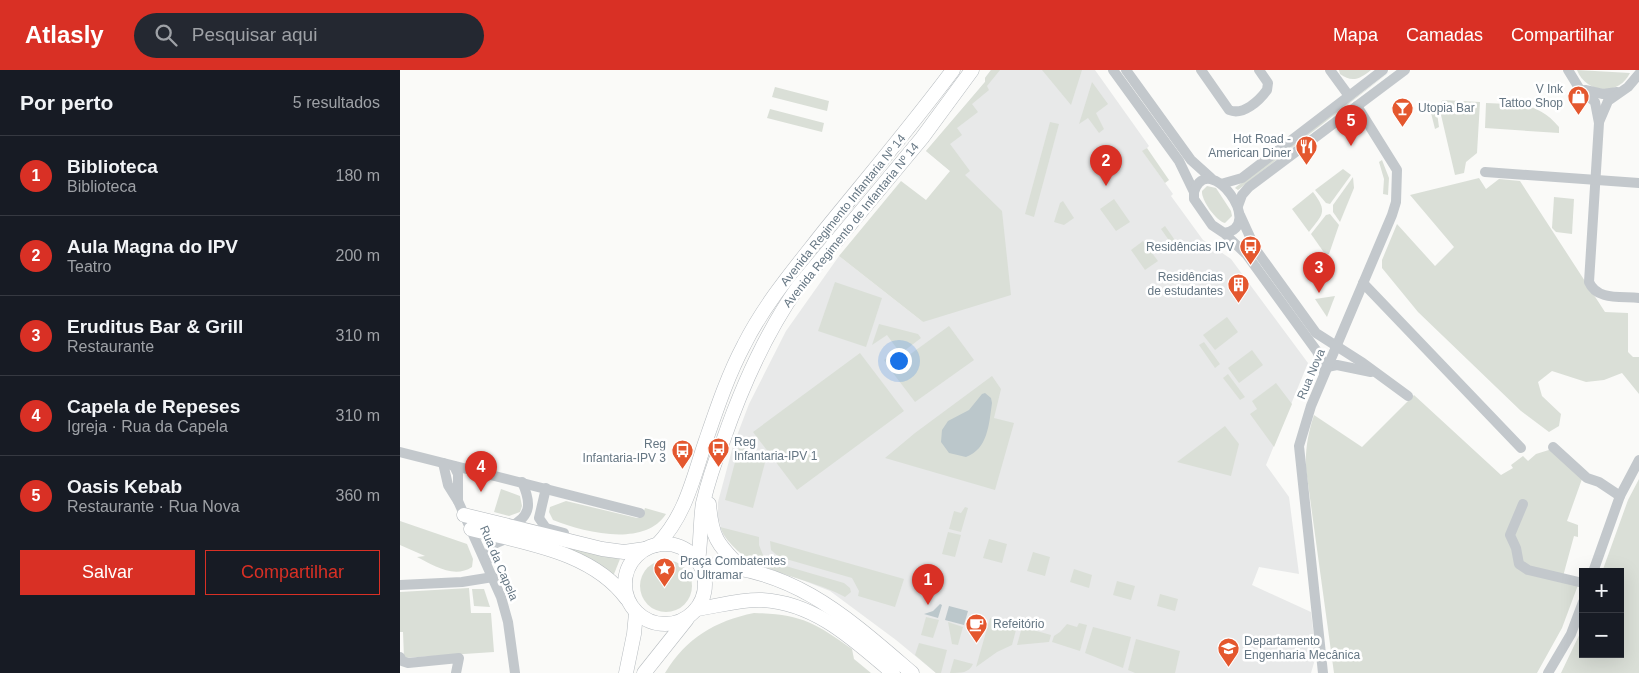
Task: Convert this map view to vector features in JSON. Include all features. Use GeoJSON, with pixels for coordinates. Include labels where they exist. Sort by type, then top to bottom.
{"type":"FeatureCollection","features":[{"type":"Feature","properties":{"kind":"main road","name":"Avenida Regimento Infantaria Nº 14"},"geometry":{"type":"LineString","coordinates":[[651,547],[671,530],[685,504],[732,372],[754,327],[788,276],[908,130],[953,70]]}},
{"type":"Feature","properties":{"kind":"main road","name":"Avenida Regimento de Infantaria Nº 14"},"geometry":{"type":"LineString","coordinates":[[699,563],[706,494],[731,417],[747,378],[781,312],[853,218],[922,138],[972,70]]}},
{"type":"Feature","properties":{"kind":"main road"},"geometry":{"type":"LineString","coordinates":[[706,494],[713,534],[722,548],[743,570]]}},
{"type":"Feature","properties":{"kind":"main road"},"geometry":{"type":"LineString","coordinates":[[468,523],[508,532],[539,534],[618,552],[668,544],[680,547],[699,563],[706,585],[704,598],[658,652],[644,673]]}},
{"type":"Feature","properties":{"kind":"main road"},"geometry":{"type":"LineString","coordinates":[[508,532],[575,559],[604,577],[647,621],[660,625],[675,624],[692,614],[762,600],[801,608],[835,625],[893,673]]}},
{"type":"Feature","properties":{"kind":"main road"},"geometry":{"type":"LineString","coordinates":[[626,673],[634,634],[632,607],[625,589],[625,577],[629,566],[651,547]]}},
{"type":"Feature","properties":{"kind":"main road"},"geometry":{"type":"LineString","coordinates":[[699,563],[724,565],[743,570],[787,584],[821,599],[912,673]]}},
{"type":"Feature","properties":{"kind":"street"},"geometry":{"type":"LineString","coordinates":[[1113,70],[1179,161],[1194,192],[1194,199],[1209,221],[1247,255],[1309,338],[1322,360],[1325,370],[1350,367],[1380,375]]}},
{"type":"Feature","properties":{"kind":"street"},"geometry":{"type":"LineString","coordinates":[[1126,70],[1191,160],[1211,178],[1221,184],[1239,211],[1256,250],[1316,333],[1380,375],[1408,396]]}},
{"type":"Feature","properties":{"kind":"street"},"geometry":{"type":"LineString","coordinates":[[1201,70],[1229,110],[1235,112],[1244,110],[1268,90],[1268,83],[1259,70]]}},
{"type":"Feature","properties":{"kind":"street"},"geometry":{"type":"LineString","coordinates":[[1221,184],[1242,178],[1383,70]]}},
{"type":"Feature","properties":{"kind":"street"},"geometry":{"type":"LineString","coordinates":[[1224,233],[1235,229],[1242,195],[1249,187],[1405,70]]}},
{"type":"Feature","properties":{"kind":"street"},"geometry":{"type":"LineString","coordinates":[[1568,70],[1574,82],[1595,102],[1599,123],[1589,274],[1590,285],[1600,294],[1639,298]]}},
{"type":"Feature","properties":{"kind":"street"},"geometry":{"type":"LineString","coordinates":[[1333,71],[1349,96]]}},
{"type":"Feature","properties":{"kind":"street"},"geometry":{"type":"LineString","coordinates":[[1599,123],[1608,101],[1628,87],[1639,74]]}},
{"type":"Feature","properties":{"kind":"street"},"geometry":{"type":"LineString","coordinates":[[1574,82],[1584,90],[1603,94],[1620,91],[1628,87]]}},
{"type":"Feature","properties":{"kind":"street","name":"Rua Nova"},"geometry":{"type":"LineString","coordinates":[[1323,673],[1299,446],[1303,425],[1325,370],[1392,215],[1398,186],[1398,170],[1390,154],[1357,106]]}},
{"type":"Feature","properties":{"kind":"street"},"geometry":{"type":"LineString","coordinates":[[1484,172],[1639,183]]}},
{"type":"Feature","properties":{"kind":"street"},"geometry":{"type":"LineString","coordinates":[[1194,192],[1199,183],[1211,178]]}},
{"type":"Feature","properties":{"kind":"street"},"geometry":{"type":"LineString","coordinates":[[1363,283],[1521,448]]}},
{"type":"Feature","properties":{"kind":"street"},"geometry":{"type":"LineString","coordinates":[[1553,447],[1587,478],[1599,482],[1620,496]]}},
{"type":"Feature","properties":{"kind":"street"},"geometry":{"type":"LineString","coordinates":[[400,452],[640,513]]}},
{"type":"Feature","properties":{"kind":"street"},"geometry":{"type":"LineString","coordinates":[[1594,568],[1620,496],[1639,460]]}},
{"type":"Feature","properties":{"kind":"street"},"geometry":{"type":"LineString","coordinates":[[443,463],[448,485],[458,501]]}},
{"type":"Feature","properties":{"kind":"street","name":"Rua da Capela"},"geometry":{"type":"LineString","coordinates":[[454,466],[458,474],[458,501],[487,561],[508,622],[515,673]]}},
{"type":"Feature","properties":{"kind":"street"},"geometry":{"type":"LineString","coordinates":[[487,561],[492,545],[528,512],[529,501],[522,482]]}},
{"type":"Feature","properties":{"kind":"street"},"geometry":{"type":"LineString","coordinates":[[546,488],[539,512],[541,523],[546,528],[580,540],[586,546]]}},
{"type":"Feature","properties":{"kind":"street"},"geometry":{"type":"LineString","coordinates":[[1523,504],[1510,535],[1516,548],[1519,564],[1528,570],[1579,582]]}},
{"type":"Feature","properties":{"kind":"street"},"geometry":{"type":"LineString","coordinates":[[468,523],[526,536],[539,534]]}},
{"type":"Feature","properties":{"kind":"street"},"geometry":{"type":"LineString","coordinates":[[400,585],[462,582],[493,577]]}},
{"type":"Feature","properties":{"kind":"street"},"geometry":{"type":"LineString","coordinates":[[1548,673],[1571,634],[1579,613]]}},
{"type":"Feature","properties":{"kind":"street"},"geometry":{"type":"LineString","coordinates":[[400,658],[408,663],[459,658],[456,673]]}},
{"type":"Feature","properties":{"kind":"shaded area"},"geometry":{"type":"Polygon","coordinates":[[[991,70],[1095,70],[1149,146],[1143,152],[1173,194],[1171,196],[1203,240],[1231,259],[1308,363],[1266,465],[1289,497],[1299,574],[1259,567],[1252,585],[1311,612],[1316,656],[1311,673],[936,673],[896,640],[830,591],[754,561],[741,554],[723,535],[718,517],[718,502],[733,446],[749,404],[786,331],[839,256],[923,322],[1001,213],[926,151],[985,82],[985,78],[991,70]]]}},
{"type":"Feature","properties":{"kind":"shaded area"},"geometry":{"type":"Polygon","coordinates":[[[991,70],[1000,70],[987,86],[989,90],[972,104],[978,112],[957,128],[962,135],[950,144],[970,171],[965,175],[1002,211],[1011,295],[923,322],[839,256],[901,181],[926,200],[950,171],[926,151],[985,82],[985,78],[991,70]]]}},
{"type":"Feature","properties":{"kind":"shaded area"},"geometry":{"type":"Polygon","coordinates":[[[1042,70],[1082,70],[1071,105],[1042,70]]]}},
{"type":"Feature","properties":{"kind":"shaded area"},"geometry":{"type":"Polygon","coordinates":[[[1339,70],[1371,70],[1360,78],[1352,79],[1344,77],[1340,74],[1339,70]]]}},
{"type":"Feature","properties":{"kind":"shaded area"},"geometry":{"type":"Polygon","coordinates":[[[1392,70],[1238,190],[1235,188],[1236,187],[1392,70]]]}},
{"type":"Feature","properties":{"kind":"shaded area"},"geometry":{"type":"Polygon","coordinates":[[[1577,70],[1630,73],[1618,86],[1603,89],[1595,88],[1588,84],[1581,78],[1577,70]]]}},
{"type":"Feature","properties":{"kind":"shaded area"},"geometry":{"type":"Polygon","coordinates":[[[1092,82],[1108,104],[1096,113],[1104,129],[1099,133],[1088,118],[1079,124],[1092,82]]]}},
{"type":"Feature","properties":{"kind":"shaded area"},"geometry":{"type":"Polygon","coordinates":[[[775,87],[829,101],[827,111],[772,97],[775,87]]]}},
{"type":"Feature","properties":{"kind":"shaded area"},"geometry":{"type":"Polygon","coordinates":[[[1443,100],[1480,102],[1477,153],[1466,162],[1464,173],[1455,175],[1441,115],[1441,102],[1443,100]]]}},
{"type":"Feature","properties":{"kind":"shaded area"},"geometry":{"type":"Polygon","coordinates":[[[1486,103],[1526,106],[1535,109],[1551,119],[1559,127],[1559,133],[1485,128],[1486,103]]]}},
{"type":"Feature","properties":{"kind":"shaded area"},"geometry":{"type":"Polygon","coordinates":[[[1436,106],[1439,127],[1435,129],[1430,109],[1436,106]]]}},
{"type":"Feature","properties":{"kind":"shaded area"},"geometry":{"type":"Polygon","coordinates":[[[770,109],[824,123],[822,132],[767,118],[770,109]]]}},
{"type":"Feature","properties":{"kind":"shaded area"},"geometry":{"type":"Polygon","coordinates":[[[1050,122],[1059,124],[1034,217],[1025,214],[1050,122]]]}},
{"type":"Feature","properties":{"kind":"shaded area"},"geometry":{"type":"Polygon","coordinates":[[[1147,148],[1169,180],[1165,183],[1142,151],[1147,148]]]}},
{"type":"Feature","properties":{"kind":"shaded area"},"geometry":{"type":"Polygon","coordinates":[[[1382,160],[1389,178],[1388,195],[1383,194],[1384,179],[1379,162],[1382,160]]]}},
{"type":"Feature","properties":{"kind":"shaded area"},"geometry":{"type":"Polygon","coordinates":[[[1343,169],[1351,175],[1330,204],[1326,203],[1315,190],[1343,169]]]}},
{"type":"Feature","properties":{"kind":"shaded area"},"geometry":{"type":"Polygon","coordinates":[[[1353,177],[1354,188],[1340,222],[1333,212],[1333,205],[1353,177]]]}},
{"type":"Feature","properties":{"kind":"shaded area"},"geometry":{"type":"Polygon","coordinates":[[[1479,178],[1486,189],[1499,179],[1520,181],[1605,312],[1628,313],[1628,352],[1633,357],[1639,357],[1639,394],[1622,373],[1604,380],[1586,382],[1552,371],[1538,382],[1542,396],[1561,414],[1559,426],[1549,432],[1521,411],[1418,312],[1382,268],[1382,260],[1397,224],[1435,266],[1454,247],[1410,195],[1479,178]]]}},
{"type":"Feature","properties":{"kind":"shaded area"},"geometry":{"type":"Polygon","coordinates":[[[1207,186],[1216,188],[1231,211],[1232,216],[1225,223],[1217,218],[1206,205],[1202,191],[1207,186]]]}},
{"type":"Feature","properties":{"kind":"shaded area"},"geometry":{"type":"Polygon","coordinates":[[[1313,192],[1321,204],[1322,213],[1309,232],[1292,209],[1313,192]]]}},
{"type":"Feature","properties":{"kind":"shaded area"},"geometry":{"type":"Polygon","coordinates":[[[1554,197],[1574,199],[1572,234],[1556,232],[1552,228],[1554,197]]]}},
{"type":"Feature","properties":{"kind":"shaded area"},"geometry":{"type":"Polygon","coordinates":[[[1114,199],[1130,222],[1116,231],[1100,209],[1114,199]]]}},
{"type":"Feature","properties":{"kind":"shaded area"},"geometry":{"type":"Polygon","coordinates":[[[1063,201],[1074,218],[1064,225],[1054,222],[1060,203],[1063,201]]]}},
{"type":"Feature","properties":{"kind":"shaded area"},"geometry":{"type":"Polygon","coordinates":[[[1330,214],[1339,225],[1329,254],[1325,254],[1311,234],[1326,215],[1330,214]]]}},
{"type":"Feature","properties":{"kind":"shaded area"},"geometry":{"type":"Polygon","coordinates":[[[1165,226],[1179,246],[1175,249],[1161,229],[1165,226]]]}},
{"type":"Feature","properties":{"kind":"shaded area"},"geometry":{"type":"Polygon","coordinates":[[[1143,241],[1158,261],[1145,270],[1131,250],[1143,241]]]}},
{"type":"Feature","properties":{"kind":"shaded area"},"geometry":{"type":"Polygon","coordinates":[[[835,282],[882,298],[866,347],[818,331],[835,282]]]}},
{"type":"Feature","properties":{"kind":"shaded area"},"geometry":{"type":"Polygon","coordinates":[[[1335,296],[1327,317],[1315,299],[1335,296]]]}},
{"type":"Feature","properties":{"kind":"shaded area"},"geometry":{"type":"Polygon","coordinates":[[[1227,317],[1238,332],[1215,350],[1203,335],[1227,317]]]}},
{"type":"Feature","properties":{"kind":"shaded area"},"geometry":{"type":"Polygon","coordinates":[[[879,324],[918,334],[921,338],[887,364],[884,360],[898,350],[887,335],[872,345],[879,324]]]}},
{"type":"Feature","properties":{"kind":"shaded area"},"geometry":{"type":"Polygon","coordinates":[[[949,326],[974,360],[915,402],[890,369],[949,326]]]}},
{"type":"Feature","properties":{"kind":"shaded area"},"geometry":{"type":"Polygon","coordinates":[[[1204,342],[1220,364],[1215,368],[1199,345],[1204,342]]]}},
{"type":"Feature","properties":{"kind":"shaded area"},"geometry":{"type":"Polygon","coordinates":[[[1252,350],[1263,365],[1239,383],[1228,368],[1252,350]]]}},
{"type":"Feature","properties":{"kind":"shaded area"},"geometry":{"type":"Polygon","coordinates":[[[860,353],[904,411],[797,490],[753,432],[860,353]]]}},
{"type":"Feature","properties":{"kind":"shaded area"},"geometry":{"type":"Polygon","coordinates":[[[1228,374],[1245,397],[1240,400],[1223,378],[1228,374]]]}},
{"type":"Feature","properties":{"kind":"shaded area"},"geometry":{"type":"Polygon","coordinates":[[[992,376],[1001,389],[994,418],[1014,423],[995,490],[885,458],[915,433],[992,376]]]}},
{"type":"Feature","properties":{"kind":"shaded area"},"geometry":{"type":"Polygon","coordinates":[[[1276,383],[1292,404],[1274,447],[1250,414],[1257,409],[1252,401],[1276,383]]]}},
{"type":"Feature","properties":{"kind":"shaded area"},"geometry":{"type":"Polygon","coordinates":[[[985,393],[991,398],[992,403],[983,442],[979,448],[966,457],[949,453],[941,442],[942,430],[948,421],[969,410],[985,393]]]}},
{"type":"Feature","properties":{"kind":"shaded area"},"geometry":{"type":"Polygon","coordinates":[[[1414,395],[1501,475],[1513,468],[1511,465],[1523,456],[1528,461],[1536,454],[1552,449],[1582,479],[1567,521],[1578,525],[1578,537],[1574,536],[1562,580],[1578,585],[1562,628],[1537,673],[1334,673],[1306,469],[1307,448],[1314,415],[1362,447],[1414,395]]]}},
{"type":"Feature","properties":{"kind":"shaded area"},"geometry":{"type":"Polygon","coordinates":[[[1225,426],[1239,444],[1231,476],[1177,462],[1225,426]]]}},
{"type":"Feature","properties":{"kind":"shaded area"},"geometry":{"type":"Polygon","coordinates":[[[739,447],[767,455],[753,508],[725,500],[739,447]]]}},
{"type":"Feature","properties":{"kind":"shaded area"},"geometry":{"type":"Polygon","coordinates":[[[1639,479],[1639,673],[1561,673],[1579,635],[1579,658],[1624,658],[1624,568],[1603,568],[1628,500],[1639,479]]]}},
{"type":"Feature","properties":{"kind":"shaded area"},"geometry":{"type":"Polygon","coordinates":[[[501,489],[520,496],[522,506],[520,512],[509,516],[494,512],[501,489]]]}},
{"type":"Feature","properties":{"kind":"shaded area"},"geometry":{"type":"Polygon","coordinates":[[[566,501],[637,518],[642,516],[645,508],[666,514],[656,525],[643,531],[628,534],[596,532],[553,520],[549,512],[550,507],[566,501]]]}},
{"type":"Feature","properties":{"kind":"shaded area"},"geometry":{"type":"Polygon","coordinates":[[[965,507],[968,508],[961,532],[949,529],[954,511],[961,513],[965,507]]]}},
{"type":"Feature","properties":{"kind":"shaded area"},"geometry":{"type":"Polygon","coordinates":[[[400,521],[467,544],[473,559],[472,567],[458,572],[451,571],[437,567],[417,557],[425,556],[400,545],[400,521]]]}},
{"type":"Feature","properties":{"kind":"shaded area"},"geometry":{"type":"Polygon","coordinates":[[[720,527],[759,537],[759,545],[765,560],[844,583],[850,588],[851,592],[845,597],[758,564],[742,554],[729,542],[720,527]]]}},
{"type":"Feature","properties":{"kind":"shaded area"},"geometry":{"type":"Polygon","coordinates":[[[948,532],[961,535],[955,557],[942,554],[948,532]]]}},
{"type":"Feature","properties":{"kind":"shaded area"},"geometry":{"type":"Polygon","coordinates":[[[538,539],[620,559],[614,574],[611,574],[593,561],[538,539]]]}},
{"type":"Feature","properties":{"kind":"shaded area"},"geometry":{"type":"Polygon","coordinates":[[[989,539],[1007,544],[1002,563],[983,558],[989,539]]]}},
{"type":"Feature","properties":{"kind":"shaded area"},"geometry":{"type":"Polygon","coordinates":[[[770,541],[904,579],[895,607],[858,596],[859,591],[852,578],[779,557],[771,550],[770,541]]]}},
{"type":"Feature","properties":{"kind":"shaded area"},"geometry":{"type":"Polygon","coordinates":[[[1033,552],[1050,557],[1045,576],[1027,571],[1033,552]]]}},
{"type":"Feature","properties":{"kind":"shaded area"},"geometry":{"type":"Polygon","coordinates":[[[661,560],[671,560],[685,567],[692,581],[692,591],[685,605],[671,612],[661,612],[651,608],[644,601],[640,591],[640,581],[644,571],[651,564],[661,560]]]}},
{"type":"Feature","properties":{"kind":"shaded area"},"geometry":{"type":"Polygon","coordinates":[[[1074,569],[1092,575],[1089,588],[1070,582],[1074,569]]]}},
{"type":"Feature","properties":{"kind":"shaded area"},"geometry":{"type":"Polygon","coordinates":[[[1117,581],[1135,586],[1131,600],[1113,595],[1117,581]]]}},
{"type":"Feature","properties":{"kind":"shaded area"},"geometry":{"type":"Polygon","coordinates":[[[469,588],[471,613],[491,613],[494,652],[404,658],[403,632],[400,632],[400,592],[469,588]]]}},
{"type":"Feature","properties":{"kind":"shaded area"},"geometry":{"type":"Polygon","coordinates":[[[472,589],[484,589],[490,607],[474,606],[472,589]]]}},
{"type":"Feature","properties":{"kind":"shaded area"},"geometry":{"type":"Polygon","coordinates":[[[1160,594],[1178,599],[1175,611],[1157,606],[1160,594]]]}},
{"type":"Feature","properties":{"kind":"shaded area"},"geometry":{"type":"Polygon","coordinates":[[[940,604],[942,605],[938,618],[924,614],[933,611],[940,604]]]}},
{"type":"Feature","properties":{"kind":"shaded area"},"geometry":{"type":"Polygon","coordinates":[[[949,606],[968,611],[964,625],[945,620],[949,606]]]}},
{"type":"Feature","properties":{"kind":"shaded area"},"geometry":{"type":"Polygon","coordinates":[[[754,613],[783,615],[806,621],[816,626],[852,649],[854,659],[871,673],[665,673],[682,650],[703,633],[714,626],[754,613]]]}},
{"type":"Feature","properties":{"kind":"shaded area"},"geometry":{"type":"Polygon","coordinates":[[[926,617],[939,620],[933,638],[921,635],[926,617]]]}},
{"type":"Feature","properties":{"kind":"shaded area"},"geometry":{"type":"Polygon","coordinates":[[[990,618],[1017,626],[1012,645],[997,652],[976,667],[990,618]]]}},
{"type":"Feature","properties":{"kind":"shaded area"},"geometry":{"type":"Polygon","coordinates":[[[948,622],[963,627],[958,645],[952,644],[948,622]]]}},
{"type":"Feature","properties":{"kind":"shaded area"},"geometry":{"type":"Polygon","coordinates":[[[1079,623],[1087,625],[1080,651],[1052,642],[1054,636],[1067,624],[1077,627],[1079,623]]]}},
{"type":"Feature","properties":{"kind":"shaded area"},"geometry":{"type":"Polygon","coordinates":[[[1022,627],[1051,635],[1049,642],[1017,645],[1022,627]]]}},
{"type":"Feature","properties":{"kind":"shaded area"},"geometry":{"type":"Polygon","coordinates":[[[1093,627],[1131,637],[1123,668],[1085,653],[1093,627]]]}},
{"type":"Feature","properties":{"kind":"shaded area"},"geometry":{"type":"Polygon","coordinates":[[[1136,639],[1180,651],[1175,673],[1135,673],[1128,670],[1136,639]]]}},
{"type":"Feature","properties":{"kind":"shaded area"},"geometry":{"type":"Polygon","coordinates":[[[919,643],[947,650],[941,673],[936,673],[915,655],[919,643]]]}},
{"type":"Feature","properties":{"kind":"shaded area"},"geometry":{"type":"Polygon","coordinates":[[[954,659],[973,664],[967,671],[950,673],[954,659]]]}},
{"type":"Feature","properties":{"kind":"place","name":"V Ink Tattoo Shop"},"geometry":{"type":"Point","coordinates":[1579,115]}},
{"type":"Feature","properties":{"kind":"place","name":"Utopia Bar"},"geometry":{"type":"Point","coordinates":[1402,127]}},
{"type":"Feature","properties":{"kind":"place","name":"Oasis Kebab"},"geometry":{"type":"Point","coordinates":[1351,146]}},
{"type":"Feature","properties":{"kind":"place","name":"Hot Road - American Diner"},"geometry":{"type":"Point","coordinates":[1307,165]}},
{"type":"Feature","properties":{"kind":"place","name":"Aula Magna do IPV"},"geometry":{"type":"Point","coordinates":[1106,186]}},
{"type":"Feature","properties":{"kind":"place","name":"Residências IPV"},"geometry":{"type":"Point","coordinates":[1250,266]}},
{"type":"Feature","properties":{"kind":"place","name":"Eruditus Bar & Grill"},"geometry":{"type":"Point","coordinates":[1319,293]}},
{"type":"Feature","properties":{"kind":"place","name":"Residências de estudantes"},"geometry":{"type":"Point","coordinates":[1239,303]}},
{"type":"Feature","properties":{"kind":"place","name":"Reg Infantaria-IPV 1"},"geometry":{"type":"Point","coordinates":[718,468]}},
{"type":"Feature","properties":{"kind":"place","name":"Reg Infantaria-IPV 3"},"geometry":{"type":"Point","coordinates":[682,470]}},
{"type":"Feature","properties":{"kind":"place","name":"Capela de Repeses"},"geometry":{"type":"Point","coordinates":[481,492]}},
{"type":"Feature","properties":{"kind":"place","name":"Praça Combatentes do Ultramar"},"geometry":{"type":"Point","coordinates":[664,587]}},
{"type":"Feature","properties":{"kind":"place","name":"Biblioteca"},"geometry":{"type":"Point","coordinates":[928,605]}},
{"type":"Feature","properties":{"kind":"place","name":"Refeitório"},"geometry":{"type":"Point","coordinates":[977,643]}},
{"type":"Feature","properties":{"kind":"place","name":"Departamento Engenharia Mecânica"},"geometry":{"type":"Point","coordinates":[1228,667]}}]}
